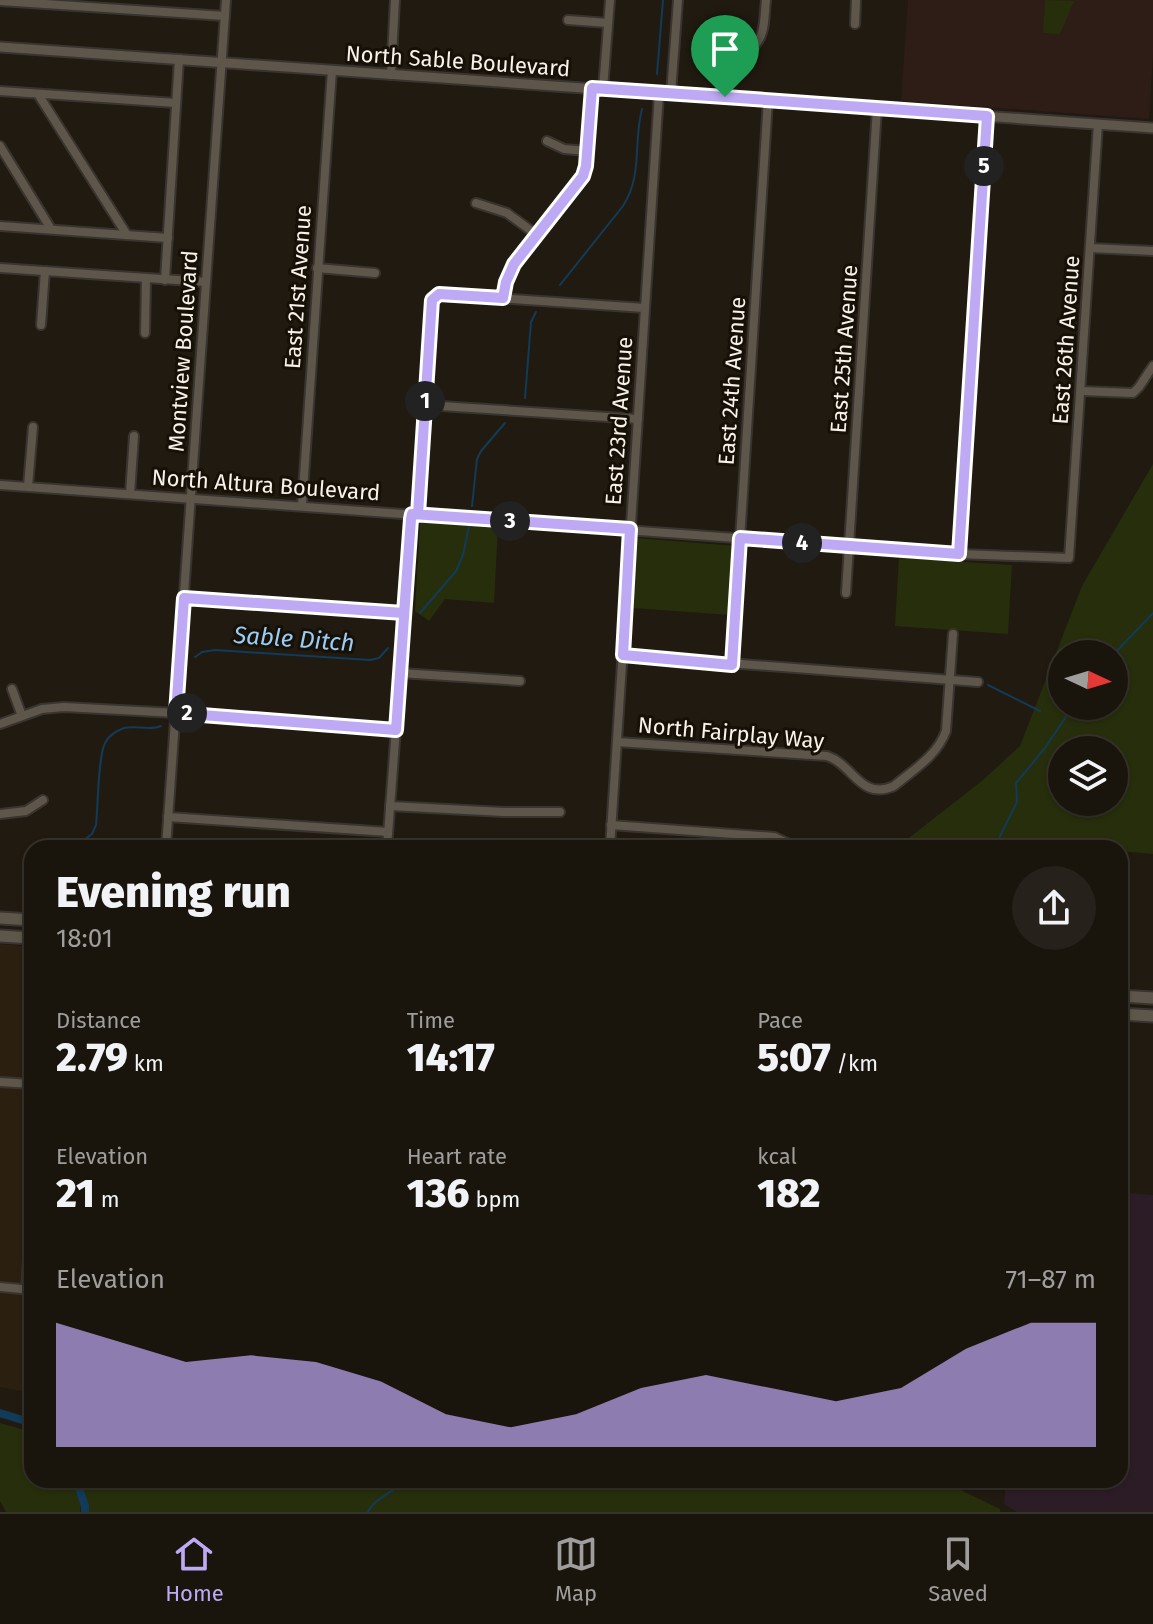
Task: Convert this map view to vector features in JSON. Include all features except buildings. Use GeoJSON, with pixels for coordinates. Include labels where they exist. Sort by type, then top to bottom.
{"type":"FeatureCollection","features":[{"type":"Feature","properties":{"kind":"main road"},"geometry":{"type":"LineString","coordinates":[[0,918],[24,920]]}},
{"type":"Feature","properties":{"kind":"main road"},"geometry":{"type":"LineString","coordinates":[[0,936],[24,938]]}},
{"type":"Feature","properties":{"kind":"main road"},"geometry":{"type":"LineString","coordinates":[[1128,996],[1153,998]]}},
{"type":"Feature","properties":{"kind":"main road"},"geometry":{"type":"LineString","coordinates":[[1128,1014],[1153,1016]]}},
{"type":"Feature","properties":{"kind":"street"},"geometry":{"type":"LineString","coordinates":[[179,13],[180,0]]}},
{"type":"Feature","properties":{"kind":"street","name":"Montview Boulevard"},"geometry":{"type":"LineString","coordinates":[[167,840],[226,0]]}},
{"type":"Feature","properties":{"kind":"street"},"geometry":{"type":"LineString","coordinates":[[391,75],[395,0]]}},
{"type":"Feature","properties":{"kind":"street"},"geometry":{"type":"LineString","coordinates":[[503,298],[509,273],[583,176],[610,0]]}},
{"type":"Feature","properties":{"kind":"street"},"geometry":{"type":"LineString","coordinates":[[671,93],[678,0]]}},
{"type":"Feature","properties":{"kind":"street"},"geometry":{"type":"LineString","coordinates":[[753,47],[762,35],[766,0]]}},
{"type":"Feature","properties":{"kind":"street"},"geometry":{"type":"LineString","coordinates":[[855,24],[856,0]]}},
{"type":"Feature","properties":{"kind":"street"},"geometry":{"type":"LineString","coordinates":[[0,1],[225,16]]}},
{"type":"Feature","properties":{"kind":"street"},"geometry":{"type":"LineString","coordinates":[[568,20],[608,23]]}},
{"type":"Feature","properties":{"kind":"street","name":"North Sable Boulevard"},"geometry":{"type":"LineString","coordinates":[[0,47],[1153,128]]}},
{"type":"Feature","properties":{"kind":"street"},"geometry":{"type":"LineString","coordinates":[[165,280],[179,59]]}},
{"type":"Feature","properties":{"kind":"street","name":"East 21st Avenue"},"geometry":{"type":"LineString","coordinates":[[302,505],[332,70]]}},
{"type":"Feature","properties":{"kind":"street"},"geometry":{"type":"LineString","coordinates":[[0,91],[176,103]]}},
{"type":"Feature","properties":{"kind":"street","name":"East 23rd Avenue"},"geometry":{"type":"LineString","coordinates":[[610,840],[659,93]]}},
{"type":"Feature","properties":{"kind":"street"},"geometry":{"type":"LineString","coordinates":[[38,94],[127,235]]}},
{"type":"Feature","properties":{"kind":"street","name":"East 24th Avenue"},"geometry":{"type":"LineString","coordinates":[[732,665],[768,100]]}},
{"type":"Feature","properties":{"kind":"street","name":"East 25th Avenue"},"geometry":{"type":"LineString","coordinates":[[846,593],[877,108]]}},
{"type":"Feature","properties":{"kind":"street"},"geometry":{"type":"LineString","coordinates":[[959,554],[987,116]]}},
{"type":"Feature","properties":{"kind":"street","name":"East 26th Avenue"},"geometry":{"type":"LineString","coordinates":[[1069,558],[1098,124]]}},
{"type":"Feature","properties":{"kind":"street"},"geometry":{"type":"LineString","coordinates":[[547,141],[564,149],[587,151]]}},
{"type":"Feature","properties":{"kind":"street"},"geometry":{"type":"LineString","coordinates":[[0,146],[51,229]]}},
{"type":"Feature","properties":{"kind":"street"},"geometry":{"type":"LineString","coordinates":[[476,203],[507,213],[537,235]]}},
{"type":"Feature","properties":{"kind":"street"},"geometry":{"type":"LineString","coordinates":[[0,226],[168,238]]}},
{"type":"Feature","properties":{"kind":"street"},"geometry":{"type":"LineString","coordinates":[[1090,248],[1153,251]]}},
{"type":"Feature","properties":{"kind":"street"},"geometry":{"type":"LineString","coordinates":[[0,268],[206,282]]}},
{"type":"Feature","properties":{"kind":"street"},"geometry":{"type":"LineString","coordinates":[[317,268],[375,273]]}},
{"type":"Feature","properties":{"kind":"street"},"geometry":{"type":"LineString","coordinates":[[41,325],[45,271]]}},
{"type":"Feature","properties":{"kind":"street"},"geometry":{"type":"LineString","coordinates":[[145,333],[146,279]]}},
{"type":"Feature","properties":{"kind":"street"},"geometry":{"type":"LineString","coordinates":[[388,840],[432,300],[437,295],[644,308]]}},
{"type":"Feature","properties":{"kind":"street"},"geometry":{"type":"LineString","coordinates":[[1081,391],[1133,393],[1153,366]]}},
{"type":"Feature","properties":{"kind":"street"},"geometry":{"type":"LineString","coordinates":[[425,405],[638,419]]}},
{"type":"Feature","properties":{"kind":"street"},"geometry":{"type":"LineString","coordinates":[[28,486],[33,427]]}},
{"type":"Feature","properties":{"kind":"street","name":"North Altura Boulevard"},"geometry":{"type":"LineString","coordinates":[[130,494],[134,436]]}},
{"type":"Feature","properties":{"kind":"street","name":"North Altura Boulevard"},"geometry":{"type":"LineString","coordinates":[[0,485],[959,554],[1069,558]]}},
{"type":"Feature","properties":{"kind":"street"},"geometry":{"type":"LineString","coordinates":[[184,598],[404,613]]}},
{"type":"Feature","properties":{"kind":"street"},"geometry":{"type":"LineString","coordinates":[[878,801],[878,790],[894,786],[933,754],[946,731],[953,634]]}},
{"type":"Feature","properties":{"kind":"street"},"geometry":{"type":"LineString","coordinates":[[623,655],[978,682]]}},
{"type":"Feature","properties":{"kind":"street"},"geometry":{"type":"LineString","coordinates":[[400,673],[520,681]]}},
{"type":"Feature","properties":{"kind":"street"},"geometry":{"type":"LineString","coordinates":[[12,689],[22,716]]}},
{"type":"Feature","properties":{"kind":"street"},"geometry":{"type":"LineString","coordinates":[[0,724],[55,707],[396,730]]}},
{"type":"Feature","properties":{"kind":"street","name":"North Fairplay Way"},"geometry":{"type":"LineString","coordinates":[[617,742],[827,756],[840,762],[862,785],[878,790]]}},
{"type":"Feature","properties":{"kind":"street"},"geometry":{"type":"LineString","coordinates":[[0,814],[26,811],[43,800]]}},
{"type":"Feature","properties":{"kind":"street"},"geometry":{"type":"LineString","coordinates":[[390,806],[560,812]]}},
{"type":"Feature","properties":{"kind":"street"},"geometry":{"type":"LineString","coordinates":[[168,817],[388,832]]}},
{"type":"Feature","properties":{"kind":"street"},"geometry":{"type":"LineString","coordinates":[[611,825],[774,837],[780,840]]}},
{"type":"Feature","properties":{"kind":"street"},"geometry":{"type":"LineString","coordinates":[[0,1082],[24,1084]]}},
{"type":"Feature","properties":{"kind":"street"},"geometry":{"type":"LineString","coordinates":[[0,1287],[24,1289]]}},
{"type":"Feature","properties":{"kind":"shaded area"},"geometry":{"type":"Polygon","coordinates":[[[908,0],[1153,0],[1149,119],[901,101],[908,0]]]}},
{"type":"Feature","properties":{"kind":"shaded area"},"geometry":{"type":"Polygon","coordinates":[[[0,944],[24,946],[24,1392],[0,1387],[0,944]]]}},
{"type":"Feature","properties":{"kind":"shaded area"},"geometry":{"type":"Polygon","coordinates":[[[1128,1193],[1153,1195],[1153,1512],[1017,1512],[1004,1504],[1005,1488],[1128,1488],[1128,1193]]]}},
{"type":"Feature","properties":{"kind":"green space"},"geometry":{"type":"Polygon","coordinates":[[[1045,0],[1074,1],[1060,34],[1043,33],[1045,0]]]}},
{"type":"Feature","properties":{"kind":"green space"},"geometry":{"type":"Polygon","coordinates":[[[1153,464],[1153,854],[1128,852],[1128,840],[906,840],[983,780],[1020,746],[1048,674],[1048,720],[1128,720],[1128,640],[1061,640],[1082,586],[1153,464]]]}},
{"type":"Feature","properties":{"kind":"green space"},"geometry":{"type":"Polygon","coordinates":[[[424,520],[498,526],[494,603],[445,599],[429,621],[415,611],[420,524],[424,520]]]}},
{"type":"Feature","properties":{"kind":"green space"},"geometry":{"type":"Polygon","coordinates":[[[636,538],[736,546],[731,615],[633,608],[636,538]]]}},
{"type":"Feature","properties":{"kind":"green space"},"geometry":{"type":"Polygon","coordinates":[[[899,558],[1012,565],[1008,634],[895,626],[899,558]]]}},
{"type":"Feature","properties":{"kind":"green space"},"geometry":{"type":"Polygon","coordinates":[[[0,1423],[24,1430],[24,1488],[74,1488],[81,1505],[80,1512],[6,1512],[0,1501],[0,1423]]]}},
{"type":"Feature","properties":{"kind":"green space"},"geometry":{"type":"Polygon","coordinates":[[[957,1488],[1000,1509],[1000,1512],[82,1512],[83,1505],[77,1490],[957,1488]]]}},
{"type":"Feature","properties":{"kind":"waterway","name":"Sable Ditch"},"geometry":{"type":"LineString","coordinates":[[657,74],[663,0]]}},
{"type":"Feature","properties":{"kind":"waterway","name":"Sable Ditch"},"geometry":{"type":"LineString","coordinates":[[560,285],[623,206],[629,194],[635,171],[642,109]]}},
{"type":"Feature","properties":{"kind":"waterway","name":"Sable Ditch"},"geometry":{"type":"LineString","coordinates":[[525,398],[531,322],[536,312]]}},
{"type":"Feature","properties":{"kind":"waterway","name":"Sable Ditch"},"geometry":{"type":"LineString","coordinates":[[472,506],[477,459],[505,423]]}},
{"type":"Feature","properties":{"kind":"waterway","name":"Sable Ditch"},"geometry":{"type":"LineString","coordinates":[[420,613],[456,571],[469,526]]}},
{"type":"Feature","properties":{"kind":"waterway"},"geometry":{"type":"LineString","coordinates":[[1127,640],[1153,613]]}},
{"type":"Feature","properties":{"kind":"waterway","name":"Sable Ditch"},"geometry":{"type":"LineString","coordinates":[[195,657],[202,652],[215,650],[370,660],[379,658],[388,648]]}},
{"type":"Feature","properties":{"kind":"waterway"},"geometry":{"type":"LineString","coordinates":[[988,685],[1040,711]]}},
{"type":"Feature","properties":{"kind":"waterway"},"geometry":{"type":"LineString","coordinates":[[998,840],[1017,802],[1016,783],[1064,720]]}},
{"type":"Feature","properties":{"kind":"waterway","name":"Sable Ditch"},"geometry":{"type":"LineString","coordinates":[[84,840],[92,834],[96,825],[101,759],[107,740],[124,728],[161,726]]}},
{"type":"Feature","properties":{"kind":"waterway"},"geometry":{"type":"LineString","coordinates":[[0,1413],[24,1420]]}},
{"type":"Feature","properties":{"kind":"waterway"},"geometry":{"type":"LineString","coordinates":[[79,1488],[85,1512]]}},
{"type":"Feature","properties":{"kind":"waterway"},"geometry":{"type":"LineString","coordinates":[[368,1512],[396,1488]]}},
{"type":"Feature","properties":{"kind":"route"},"geometry":{"type":"LineString","coordinates":[[725,97],[592,88],[583,176],[514,264],[503,298],[439,294],[432,300],[418,514],[412,514],[411,519],[396,730],[176,713],[184,598],[404,613],[411,519],[412,514],[630,529],[623,655],[732,665],[740,538],[959,554],[987,116],[725,97]]}}]}
